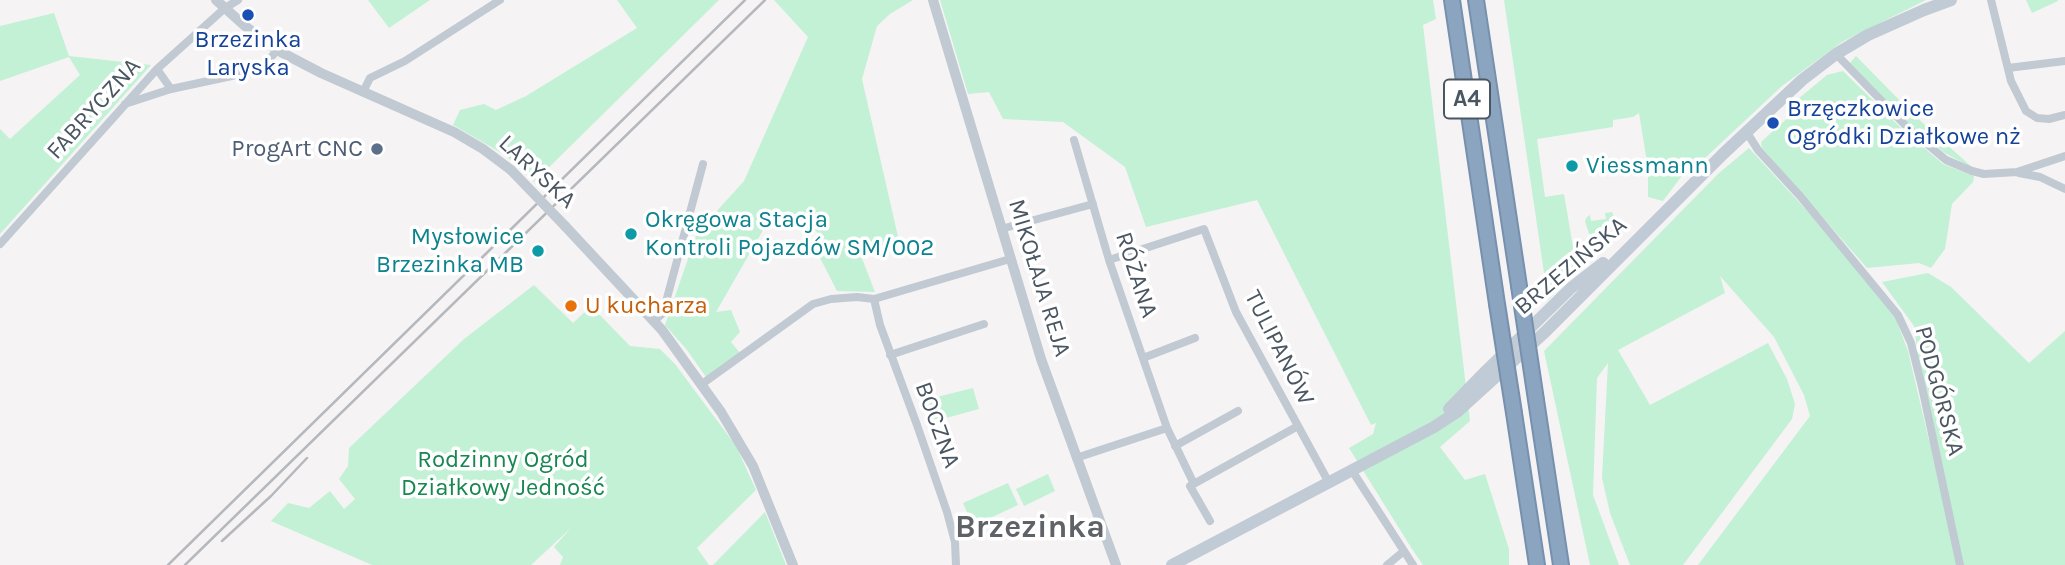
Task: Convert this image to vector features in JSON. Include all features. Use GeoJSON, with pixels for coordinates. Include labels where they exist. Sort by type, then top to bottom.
{"type":"FeatureCollection","features":[{"type":"Feature","properties":{"kind":"highway","name":"A4"},"geometry":{"type":"LineString","coordinates":[[1452,0],[1537,565]]}},
{"type":"Feature","properties":{"kind":"highway","name":"A4"},"geometry":{"type":"LineString","coordinates":[[1476,0],[1561,565]]}},
{"type":"Feature","properties":{"kind":"main road","name":"BRZEZIŃSKA"},"geometry":{"type":"LineString","coordinates":[[1172,565],[1421,431],[1444,414],[1572,288],[1648,228],[1802,80],[1836,54],[1894,23],[1951,0]]}},
{"type":"Feature","properties":{"kind":"street"},"geometry":{"type":"LineString","coordinates":[[220,4],[238,0]]}},
{"type":"Feature","properties":{"kind":"street"},"geometry":{"type":"LineString","coordinates":[[363,92],[370,78],[405,61],[500,0]]}},
{"type":"Feature","properties":{"kind":"street","name":"MIKOŁAJA REJA"},"geometry":{"type":"LineString","coordinates":[[933,0],[1041,359],[1116,565]]}},
{"type":"Feature","properties":{"kind":"street"},"geometry":{"type":"LineString","coordinates":[[1991,0],[2008,68],[2017,95],[2026,111],[2037,118],[2049,119],[2065,115]]}},
{"type":"Feature","properties":{"kind":"street","name":"LARYSKA"},"geometry":{"type":"LineString","coordinates":[[220,4],[276,50],[454,132],[511,170],[654,321],[702,384],[753,466],[793,565]]}},
{"type":"Feature","properties":{"kind":"street","name":"FABRYCZNA"},"geometry":{"type":"LineString","coordinates":[[0,244],[122,106],[220,4]]}},
{"type":"Feature","properties":{"kind":"street"},"geometry":{"type":"LineString","coordinates":[[122,106],[171,89],[255,71],[265,65],[276,50]]}},
{"type":"Feature","properties":{"kind":"street"},"geometry":{"type":"LineString","coordinates":[[1836,54],[1907,127],[1947,160],[1983,174],[2017,172],[2065,156]]}},
{"type":"Feature","properties":{"kind":"street"},"geometry":{"type":"LineString","coordinates":[[2008,68],[2065,61]]}},
{"type":"Feature","properties":{"kind":"street"},"geometry":{"type":"LineString","coordinates":[[156,69],[171,89]]}},
{"type":"Feature","properties":{"kind":"street","name":"PODGÓRSKA"},"geometry":{"type":"LineString","coordinates":[[1746,131],[1758,150],[1800,196],[1898,315],[1911,343],[1922,387],[1960,565]]}},
{"type":"Feature","properties":{"kind":"street","name":"RÓŻANA"},"geometry":{"type":"LineString","coordinates":[[1074,140],[1110,260],[1167,428],[1210,521]]}},
{"type":"Feature","properties":{"kind":"street"},"geometry":{"type":"LineString","coordinates":[[654,321],[663,313],[703,164]]}},
{"type":"Feature","properties":{"kind":"street"},"geometry":{"type":"LineString","coordinates":[[2017,172],[2040,177],[2065,189]]}},
{"type":"Feature","properties":{"kind":"street"},"geometry":{"type":"LineString","coordinates":[[1001,229],[1093,204]]}},
{"type":"Feature","properties":{"kind":"street","name":"TULIPANÓW"},"geometry":{"type":"LineString","coordinates":[[1110,260],[1204,229],[1236,312],[1328,481]]}},
{"type":"Feature","properties":{"kind":"street"},"geometry":{"type":"LineString","coordinates":[[702,384],[813,304],[831,299],[874,299],[1010,259]]}},
{"type":"Feature","properties":{"kind":"street","name":"BOCZNA"},"geometry":{"type":"LineString","coordinates":[[874,299],[890,355],[918,425],[947,512],[955,542],[957,565]]}},
{"type":"Feature","properties":{"kind":"street"},"geometry":{"type":"LineString","coordinates":[[890,355],[984,324]]}},
{"type":"Feature","properties":{"kind":"street","name":"RÓŻANA"},"geometry":{"type":"LineString","coordinates":[[1143,358],[1195,338]]}},
{"type":"Feature","properties":{"kind":"street"},"geometry":{"type":"LineString","coordinates":[[1175,446],[1238,411]]}},
{"type":"Feature","properties":{"kind":"street"},"geometry":{"type":"LineString","coordinates":[[1192,485],[1298,426]]}},
{"type":"Feature","properties":{"kind":"street"},"geometry":{"type":"LineString","coordinates":[[1076,458],[1167,428]]}},
{"type":"Feature","properties":{"kind":"street"},"geometry":{"type":"LineString","coordinates":[[1351,469],[1413,565]]}},
{"type":"Feature","properties":{"kind":"street"},"geometry":{"type":"LineString","coordinates":[[1387,565],[1404,551]]}},
{"type":"Feature","properties":{"kind":"green space"},"geometry":{"type":"Polygon","coordinates":[[[368,0],[430,0],[389,28],[368,0]]]}},
{"type":"Feature","properties":{"kind":"green space"},"geometry":{"type":"Polygon","coordinates":[[[617,0],[719,0],[534,182],[505,155],[453,125],[460,110],[484,104],[496,110],[526,96],[637,28],[617,0]]]}},
{"type":"Feature","properties":{"kind":"green space"},"geometry":{"type":"Polygon","coordinates":[[[774,0],[913,0],[890,14],[877,26],[862,79],[899,241],[861,256],[875,292],[837,291],[814,246],[821,237],[800,211],[792,220],[770,218],[716,312],[731,310],[740,332],[731,342],[740,353],[706,377],[665,325],[697,233],[744,181],[808,37],[774,0]]]}},
{"type":"Feature","properties":{"kind":"green space"},"geometry":{"type":"Polygon","coordinates":[[[940,0],[1433,0],[1436,19],[1423,25],[1470,421],[1440,447],[1465,480],[1485,474],[1509,549],[1509,565],[1423,565],[1349,448],[1373,434],[1376,423],[1371,425],[1257,200],[1146,227],[1125,167],[1063,122],[1003,119],[989,92],[968,94],[940,0]]]}},
{"type":"Feature","properties":{"kind":"green space"},"geometry":{"type":"Polygon","coordinates":[[[1504,0],[1926,0],[1842,42],[1782,86],[1681,177],[1663,201],[1648,197],[1648,168],[1639,113],[1633,117],[1613,120],[1613,127],[1537,139],[1545,197],[1564,194],[1573,247],[1584,245],[1590,259],[1548,300],[1504,0]]]}},
{"type":"Feature","properties":{"kind":"green space"},"geometry":{"type":"Polygon","coordinates":[[[2026,0],[2058,0],[2058,1],[2032,13],[2026,0]]]}},
{"type":"Feature","properties":{"kind":"green space"},"geometry":{"type":"Polygon","coordinates":[[[54,13],[69,56],[151,65],[0,234],[0,129],[10,139],[80,75],[69,57],[0,81],[0,26],[54,13]]]}},
{"type":"Feature","properties":{"kind":"green space"},"geometry":{"type":"Polygon","coordinates":[[[1856,56],[1914,115],[1974,169],[1945,153],[1905,120],[1850,63],[1856,56]]]}},
{"type":"Feature","properties":{"kind":"green space"},"geometry":{"type":"Polygon","coordinates":[[[1843,71],[1902,129],[1943,164],[1974,176],[1973,182],[1952,204],[1945,249],[1931,268],[1919,263],[1867,268],[1762,148],[1761,142],[1791,115],[1798,99],[1827,75],[1843,71]]]}},
{"type":"Feature","properties":{"kind":"green space"},"geometry":{"type":"Polygon","coordinates":[[[1749,148],[1809,213],[1894,314],[1908,351],[1930,445],[1914,326],[1882,282],[1928,273],[1951,287],[2029,363],[2065,331],[2065,565],[1698,565],[1810,416],[1804,395],[1774,337],[1720,276],[1725,293],[1618,350],[1650,405],[1768,343],[1787,379],[1795,404],[1792,419],[1683,565],[1630,565],[1610,513],[1602,478],[1608,363],[1597,378],[1593,495],[1619,565],[1590,565],[1544,351],[1719,173],[1749,148]]]}},
{"type":"Feature","properties":{"kind":"green space"},"geometry":{"type":"Polygon","coordinates":[[[1612,212],[1614,217],[1597,233],[1589,234],[1585,221],[1587,217],[1590,215],[1591,221],[1606,219],[1605,213],[1612,212]]]}},
{"type":"Feature","properties":{"kind":"green space","name":"Rodzinny Ogród Działkowy Jedność"},"geometry":{"type":"Polygon","coordinates":[[[534,285],[573,323],[591,306],[630,346],[660,349],[675,364],[736,446],[756,490],[697,548],[709,565],[560,565],[563,557],[554,547],[571,528],[531,565],[372,565],[271,521],[288,503],[309,508],[330,491],[344,509],[355,499],[339,479],[348,466],[349,448],[464,339],[534,285]]]}},
{"type":"Feature","properties":{"kind":"green space"},"geometry":{"type":"Polygon","coordinates":[[[973,388],[979,409],[935,421],[929,399],[973,388]]]}},
{"type":"Feature","properties":{"kind":"green space"},"geometry":{"type":"Polygon","coordinates":[[[1048,474],[1055,491],[1024,506],[1016,489],[1048,474]]]}},
{"type":"Feature","properties":{"kind":"green space"},"geometry":{"type":"Polygon","coordinates":[[[1008,483],[1018,505],[973,526],[963,503],[1008,483]]]}},
{"type":"Feature","properties":{"kind":"green space"},"geometry":{"type":"Polygon","coordinates":[[[765,512],[786,565],[713,565],[765,512]]]}},
{"type":"Feature","properties":{"kind":"railway"},"geometry":{"type":"LineString","coordinates":[[168,565],[745,0]]}},
{"type":"Feature","properties":{"kind":"railway"},"geometry":{"type":"LineString","coordinates":[[185,565],[765,0]]}},
{"type":"Feature","properties":{"kind":"railway"},"geometry":{"type":"LineString","coordinates":[[222,541],[307,458]]}},
{"type":"Feature","properties":{"kind":"place","name":"Brzezinka Laryska"},"geometry":{"type":"Point","coordinates":[248,15]}},
{"type":"Feature","properties":{"kind":"place","name":"Brzęczkowice Ogródki Działkowe nż"},"geometry":{"type":"Point","coordinates":[1773,123]}},
{"type":"Feature","properties":{"kind":"place","name":"ProgArt CNC"},"geometry":{"type":"Point","coordinates":[377,149]}},
{"type":"Feature","properties":{"kind":"place","name":"Viessmann"},"geometry":{"type":"Point","coordinates":[1572,166]}},
{"type":"Feature","properties":{"kind":"place","name":"Okręgowa Stacja Kontroli Pojazdów SM/002"},"geometry":{"type":"Point","coordinates":[631,234]}},
{"type":"Feature","properties":{"kind":"place","name":"Mysłowice Brzezinka MB"},"geometry":{"type":"Point","coordinates":[538,251]}},
{"type":"Feature","properties":{"kind":"place","name":"U kucharza"},"geometry":{"type":"Point","coordinates":[571,306]}},
{"type":"Feature","properties":{"kind":"district","name":"Brzezinka"},"geometry":{"type":"Point","coordinates":[1030,528]}}]}
